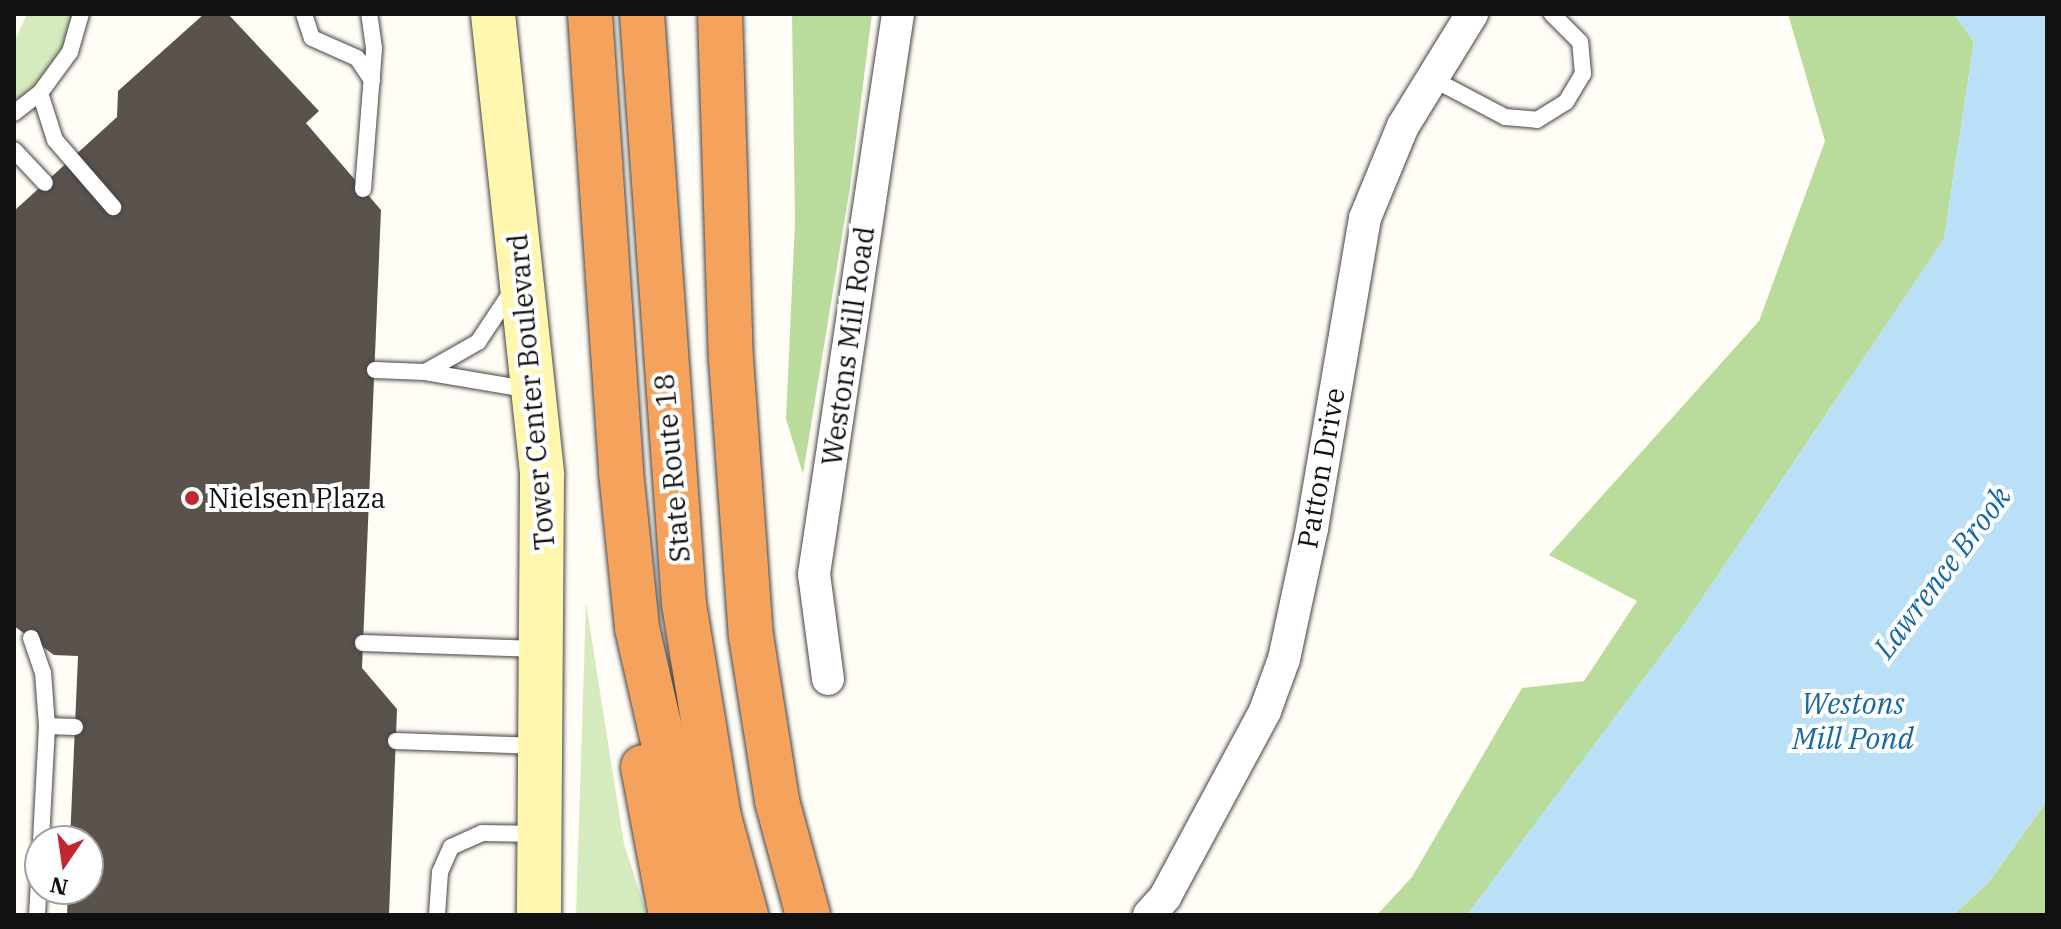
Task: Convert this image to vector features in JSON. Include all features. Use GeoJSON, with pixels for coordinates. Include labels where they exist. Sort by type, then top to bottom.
{"type":"FeatureCollection","features":[{"type":"Feature","properties":{"kind":"highway"},"geometry":{"type":"LineString","coordinates":[[590,14],[621,472],[637,628],[645,786],[671,915]]}},
{"type":"Feature","properties":{"kind":"highway","name":"State Route 18"},"geometry":{"type":"LineString","coordinates":[[642,14],[684,604],[719,817],[746,915]]}},
{"type":"Feature","properties":{"kind":"highway"},"geometry":{"type":"LineString","coordinates":[[720,14],[731,359],[751,636],[777,801],[808,915]]}},
{"type":"Feature","properties":{"kind":"highway"},"geometry":{"type":"LineString","coordinates":[[637,628],[679,812],[711,915]]}},
{"type":"Feature","properties":{"kind":"street","name":"Tower Center Boulevard"},"geometry":{"type":"LineString","coordinates":[[493,14],[536,392],[545,532],[539,915]]}},
{"type":"Feature","properties":{"kind":"street","name":"Westons Mill Road"},"geometry":{"type":"LineString","coordinates":[[828,679],[814,574],[898,14]]}},
{"type":"Feature","properties":{"kind":"street","name":"Patton Drive"},"geometry":{"type":"LineString","coordinates":[[1149,915],[1165,897],[1265,711],[1284,659],[1312,528],[1365,218],[1403,126],[1472,14]]}},
{"type":"Feature","properties":{"kind":"lane"},"geometry":{"type":"LineString","coordinates":[[14,113],[40,93],[70,52],[81,14]]}},
{"type":"Feature","properties":{"kind":"lane"},"geometry":{"type":"LineString","coordinates":[[304,14],[312,38],[357,58],[372,80]]}},
{"type":"Feature","properties":{"kind":"lane"},"geometry":{"type":"LineString","coordinates":[[363,189],[372,80],[369,14]]}},
{"type":"Feature","properties":{"kind":"lane"},"geometry":{"type":"LineString","coordinates":[[1433,79],[1505,117],[1537,120],[1566,102],[1583,74],[1580,42],[1552,14]]}},
{"type":"Feature","properties":{"kind":"lane"},"geometry":{"type":"LineString","coordinates":[[40,93],[55,140],[113,207]]}},
{"type":"Feature","properties":{"kind":"lane"},"geometry":{"type":"LineString","coordinates":[[14,150],[45,183]]}},
{"type":"Feature","properties":{"kind":"lane"},"geometry":{"type":"LineString","coordinates":[[425,372],[478,342],[523,273]]}},
{"type":"Feature","properties":{"kind":"lane"},"geometry":{"type":"LineString","coordinates":[[375,370],[425,372],[536,392]]}},
{"type":"Feature","properties":{"kind":"lane"},"geometry":{"type":"LineString","coordinates":[[31,638],[43,672],[47,726],[42,825]]}},
{"type":"Feature","properties":{"kind":"lane"},"geometry":{"type":"LineString","coordinates":[[363,643],[543,649]]}},
{"type":"Feature","properties":{"kind":"lane"},"geometry":{"type":"LineString","coordinates":[[47,726],[75,727]]}},
{"type":"Feature","properties":{"kind":"lane"},"geometry":{"type":"LineString","coordinates":[[396,741],[541,746]]}},
{"type":"Feature","properties":{"kind":"lane"},"geometry":{"type":"LineString","coordinates":[[437,915],[440,872],[451,847],[482,833],[539,834]]}},
{"type":"Feature","properties":{"kind":"green space"},"geometry":{"type":"Polygon","coordinates":[[[27,14],[81,14],[70,52],[14,113],[14,42],[27,14]]]}},
{"type":"Feature","properties":{"kind":"green space"},"geometry":{"type":"Polygon","coordinates":[[[792,14],[872,14],[850,187],[803,474],[786,419],[795,221],[792,14]]]}},
{"type":"Feature","properties":{"kind":"green space"},"geometry":{"type":"Polygon","coordinates":[[[1788,14],[1954,14],[1974,42],[1944,239],[1687,621],[1467,915],[1377,915],[1412,877],[1522,688],[1584,681],[1637,601],[1549,555],[1759,321],[1825,141],[1788,14]]]}},
{"type":"Feature","properties":{"kind":"green space"},"geometry":{"type":"Polygon","coordinates":[[[586,603],[624,844],[647,915],[576,915],[586,603]]]}},
{"type":"Feature","properties":{"kind":"green space"},"geometry":{"type":"Polygon","coordinates":[[[2047,801],[2047,915],[1953,915],[1988,883],[2047,801]]]}},
{"type":"Feature","properties":{"kind":"water","name":"Westons Mill Pond"},"geometry":{"type":"Polygon","coordinates":[[[1954,14],[2047,14],[2047,801],[1988,883],[1953,915],[1467,915],[1687,621],[1944,239],[1974,42],[1954,14]]]}},
{"type":"Feature","properties":{"kind":"building","name":"Nielsen Plaza"},"geometry":{"type":"Polygon","coordinates":[[[204,14],[228,14],[319,111],[306,123],[381,210],[362,668],[397,709],[389,915],[67,915],[67,905],[104,905],[104,825],[71,825],[78,656],[54,655],[14,626],[14,211],[117,117],[118,91],[204,14]]]}},
{"type":"Feature","properties":{"kind":"place","name":"Nielsen Plaza"},"geometry":{"type":"Point","coordinates":[192,498]}},
{"type":"Feature","properties":{"kind":"water label","name":"Lawrence Brook"},"geometry":{"type":"Point","coordinates":[1942,572]}}]}
